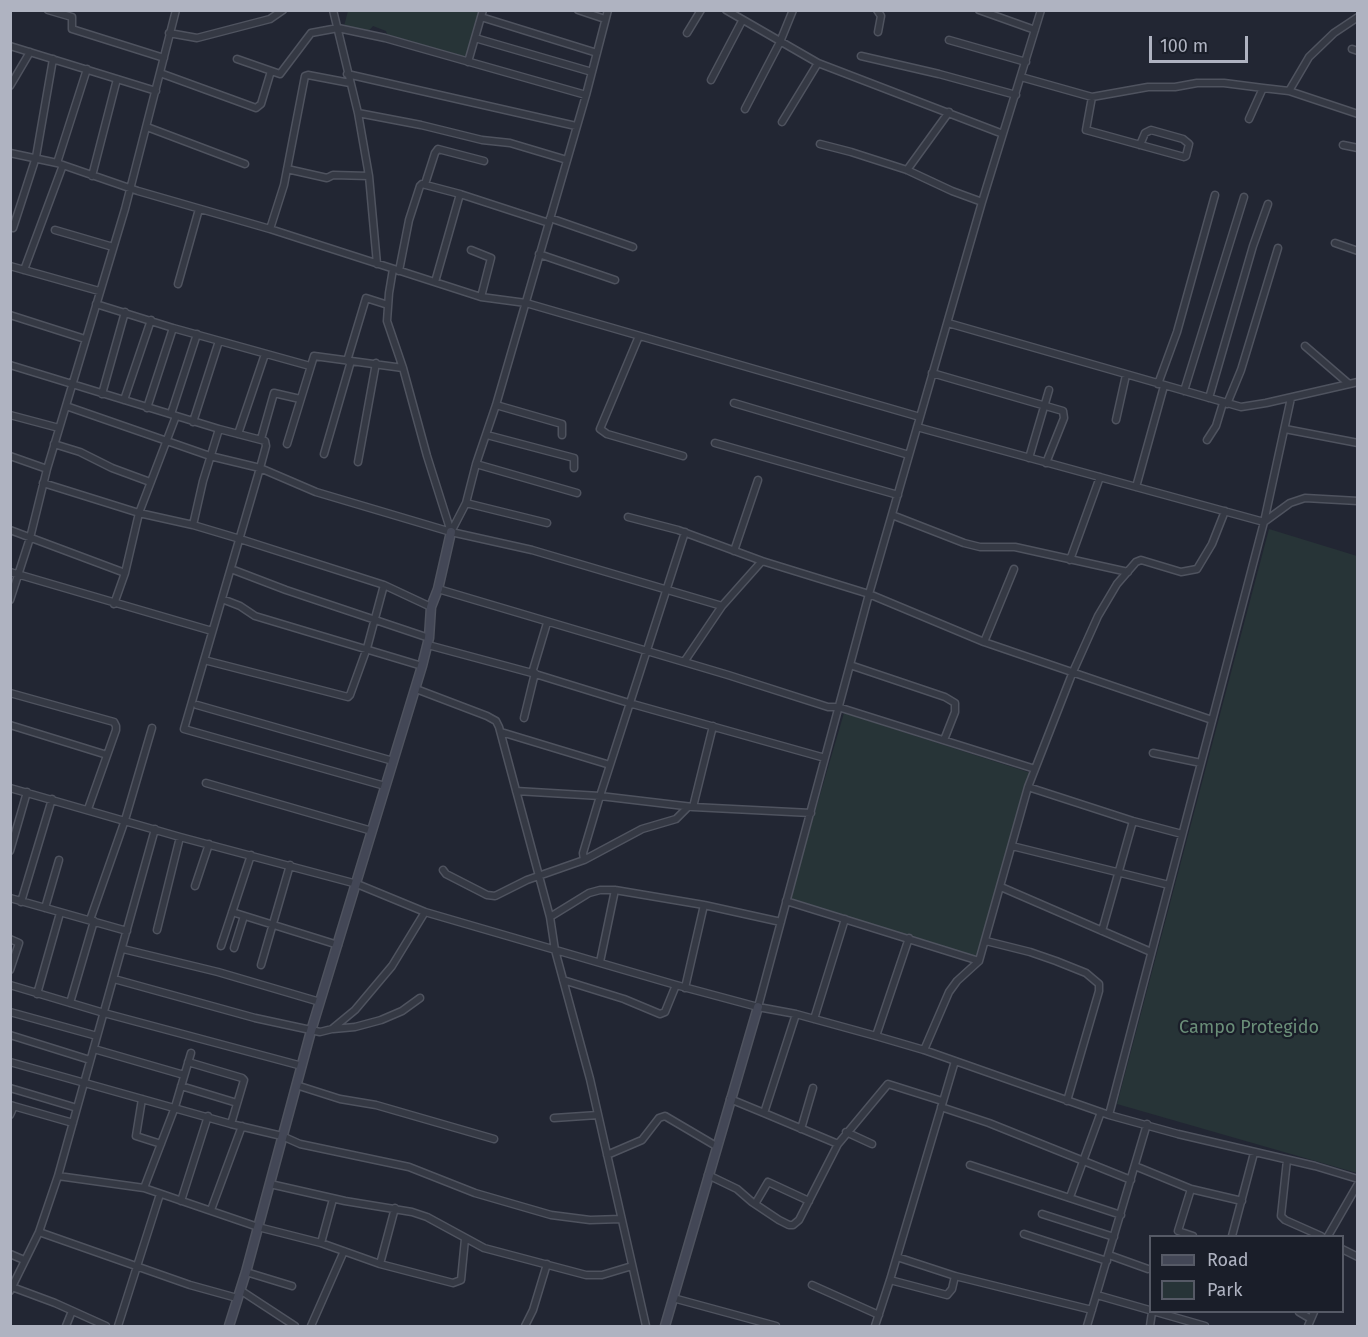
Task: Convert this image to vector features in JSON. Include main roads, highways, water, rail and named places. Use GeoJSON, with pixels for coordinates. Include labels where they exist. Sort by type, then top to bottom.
{"type":"FeatureCollection","features":[{"type":"Feature","properties":{"kind":"park label","name":"Campo Protegido"},"geometry":{"type":"Point","coordinates":[1249,1028]}}]}
